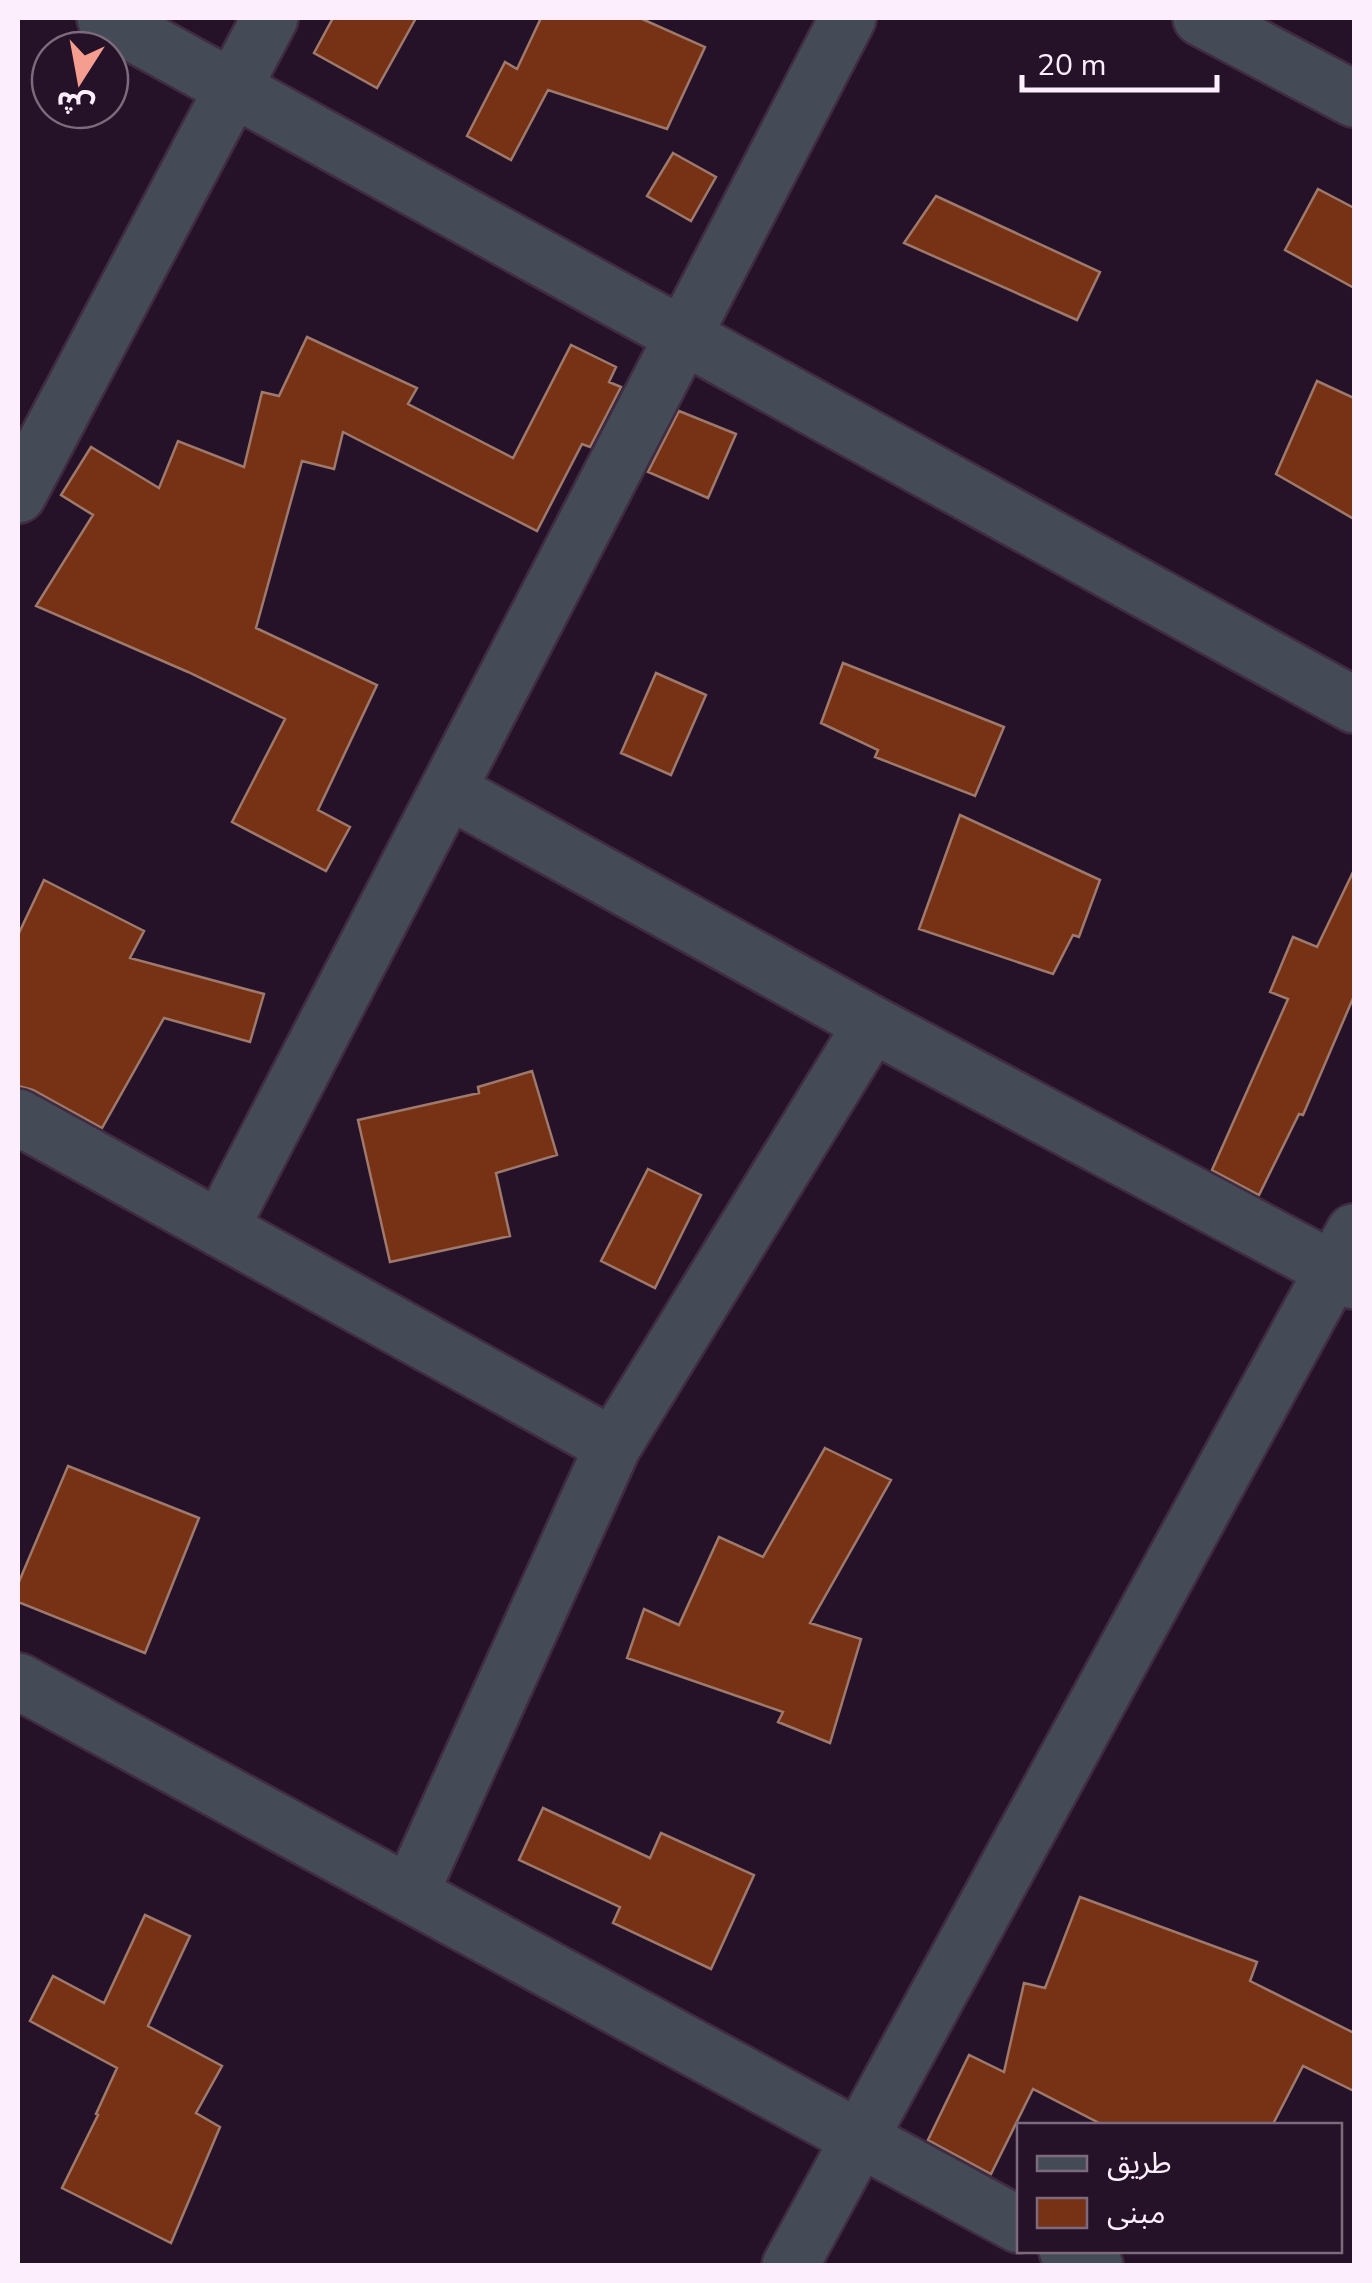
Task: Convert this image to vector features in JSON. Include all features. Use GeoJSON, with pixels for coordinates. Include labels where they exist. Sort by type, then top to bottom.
{"type":"FeatureCollection","features":[{"type":"Feature","properties":{"kind":"street"},"geometry":{"type":"LineString","coordinates":[[106,18],[1354,706]]}},
{"type":"Feature","properties":{"kind":"street"},"geometry":{"type":"LineString","coordinates":[[18,495],[270,18]]}},
{"type":"Feature","properties":{"kind":"street"},"geometry":{"type":"LineString","coordinates":[[220,1229],[848,18]]}},
{"type":"Feature","properties":{"kind":"street"},"geometry":{"type":"LineString","coordinates":[[1201,18],[1354,100]]}},
{"type":"Feature","properties":{"kind":"street"},"geometry":{"type":"LineString","coordinates":[[448,790],[872,1024],[1348,1261],[790,2266]]}},
{"type":"Feature","properties":{"kind":"street"},"geometry":{"type":"LineString","coordinates":[[410,1894],[613,1446],[872,1024]]}},
{"type":"Feature","properties":{"kind":"street"},"geometry":{"type":"LineString","coordinates":[[18,1117],[613,1446]]}},
{"type":"Feature","properties":{"kind":"street"},"geometry":{"type":"LineString","coordinates":[[18,1680],[1017,2223]]}},
{"type":"Feature","properties":{"kind":"street"},"geometry":{"type":"LineString","coordinates":[[1072,2253],[1095,2266]]}},
{"type":"Feature","properties":{"kind":"building"},"geometry":{"type":"Polygon","coordinates":[[[333,18],[416,18],[377,88],[314,53],[333,18]]]}},
{"type":"Feature","properties":{"kind":"building"},"geometry":{"type":"Polygon","coordinates":[[[541,18],[640,18],[705,47],[667,129],[548,90],[511,160],[467,136],[505,62],[517,69],[541,18]]]}},
{"type":"Feature","properties":{"kind":"building"},"geometry":{"type":"Polygon","coordinates":[[[673,153],[716,177],[691,221],[647,196],[673,153]]]}},
{"type":"Feature","properties":{"kind":"building"},"geometry":{"type":"Polygon","coordinates":[[[1318,189],[1354,208],[1354,288],[1285,250],[1318,189]]]}},
{"type":"Feature","properties":{"kind":"building"},"geometry":{"type":"Polygon","coordinates":[[[936,196],[1100,272],[1077,320],[904,243],[936,196]]]}},
{"type":"Feature","properties":{"kind":"building"},"geometry":{"type":"Polygon","coordinates":[[[307,337],[417,388],[408,404],[513,458],[571,345],[616,367],[609,382],[621,387],[590,447],[582,444],[537,531],[343,432],[334,469],[302,461],[256,628],[377,685],[318,810],[350,827],[326,871],[232,822],[285,719],[36,606],[93,515],[61,495],[91,447],[159,488],[178,441],[244,467],[262,392],[279,396],[307,337]]]}},
{"type":"Feature","properties":{"kind":"building"},"geometry":{"type":"Polygon","coordinates":[[[1317,381],[1354,398],[1354,519],[1276,474],[1317,381]]]}},
{"type":"Feature","properties":{"kind":"building"},"geometry":{"type":"Polygon","coordinates":[[[679,411],[736,434],[708,498],[648,472],[679,411]]]}},
{"type":"Feature","properties":{"kind":"building"},"geometry":{"type":"Polygon","coordinates":[[[843,663],[1004,727],[975,796],[875,757],[878,750],[821,723],[843,663]]]}},
{"type":"Feature","properties":{"kind":"building"},"geometry":{"type":"Polygon","coordinates":[[[656,673],[706,695],[671,775],[621,753],[656,673]]]}},
{"type":"Feature","properties":{"kind":"building"},"geometry":{"type":"Polygon","coordinates":[[[960,815],[1100,880],[1079,937],[1073,935],[1053,974],[919,929],[960,815]]]}},
{"type":"Feature","properties":{"kind":"building"},"geometry":{"type":"Polygon","coordinates":[[[1354,870],[1354,996],[1303,1115],[1299,1114],[1259,1195],[1212,1170],[1288,999],[1270,992],[1293,937],[1317,947],[1354,870]]]}},
{"type":"Feature","properties":{"kind":"building"},"geometry":{"type":"Polygon","coordinates":[[[44,880],[144,931],[130,958],[264,994],[250,1042],[164,1018],[102,1128],[33,1090],[18,1086],[18,935],[44,880]]]}},
{"type":"Feature","properties":{"kind":"building"},"geometry":{"type":"Polygon","coordinates":[[[532,1071],[557,1155],[496,1173],[510,1236],[390,1262],[358,1120],[479,1093],[478,1087],[532,1071]]]}},
{"type":"Feature","properties":{"kind":"building"},"geometry":{"type":"Polygon","coordinates":[[[648,1169],[701,1195],[655,1288],[601,1261],[648,1169]]]}},
{"type":"Feature","properties":{"kind":"building"},"geometry":{"type":"Polygon","coordinates":[[[825,1448],[891,1480],[810,1623],[861,1639],[830,1743],[778,1722],[783,1712],[627,1658],[644,1609],[679,1625],[719,1537],[763,1557],[825,1448]]]}},
{"type":"Feature","properties":{"kind":"building"},"geometry":{"type":"Polygon","coordinates":[[[68,1466],[199,1518],[145,1653],[18,1602],[18,1584],[68,1466]]]}},
{"type":"Feature","properties":{"kind":"building"},"geometry":{"type":"Polygon","coordinates":[[[543,1808],[650,1858],[661,1833],[754,1875],[711,1969],[613,1923],[620,1907],[519,1860],[543,1808]]]}},
{"type":"Feature","properties":{"kind":"building"},"geometry":{"type":"Polygon","coordinates":[[[1080,1897],[1257,1962],[1250,1981],[1354,2033],[1354,2091],[1303,2066],[1274,2123],[1099,2123],[1033,2089],[991,2174],[928,2140],[969,2055],[1004,2072],[1024,1983],[1045,1988],[1080,1897]]]}},
{"type":"Feature","properties":{"kind":"building"},"geometry":{"type":"Polygon","coordinates":[[[145,1915],[190,1936],[148,2026],[222,2066],[196,2113],[220,2127],[171,2243],[62,2188],[117,2068],[30,2021],[53,1976],[104,2003],[145,1915]]]}}]}
